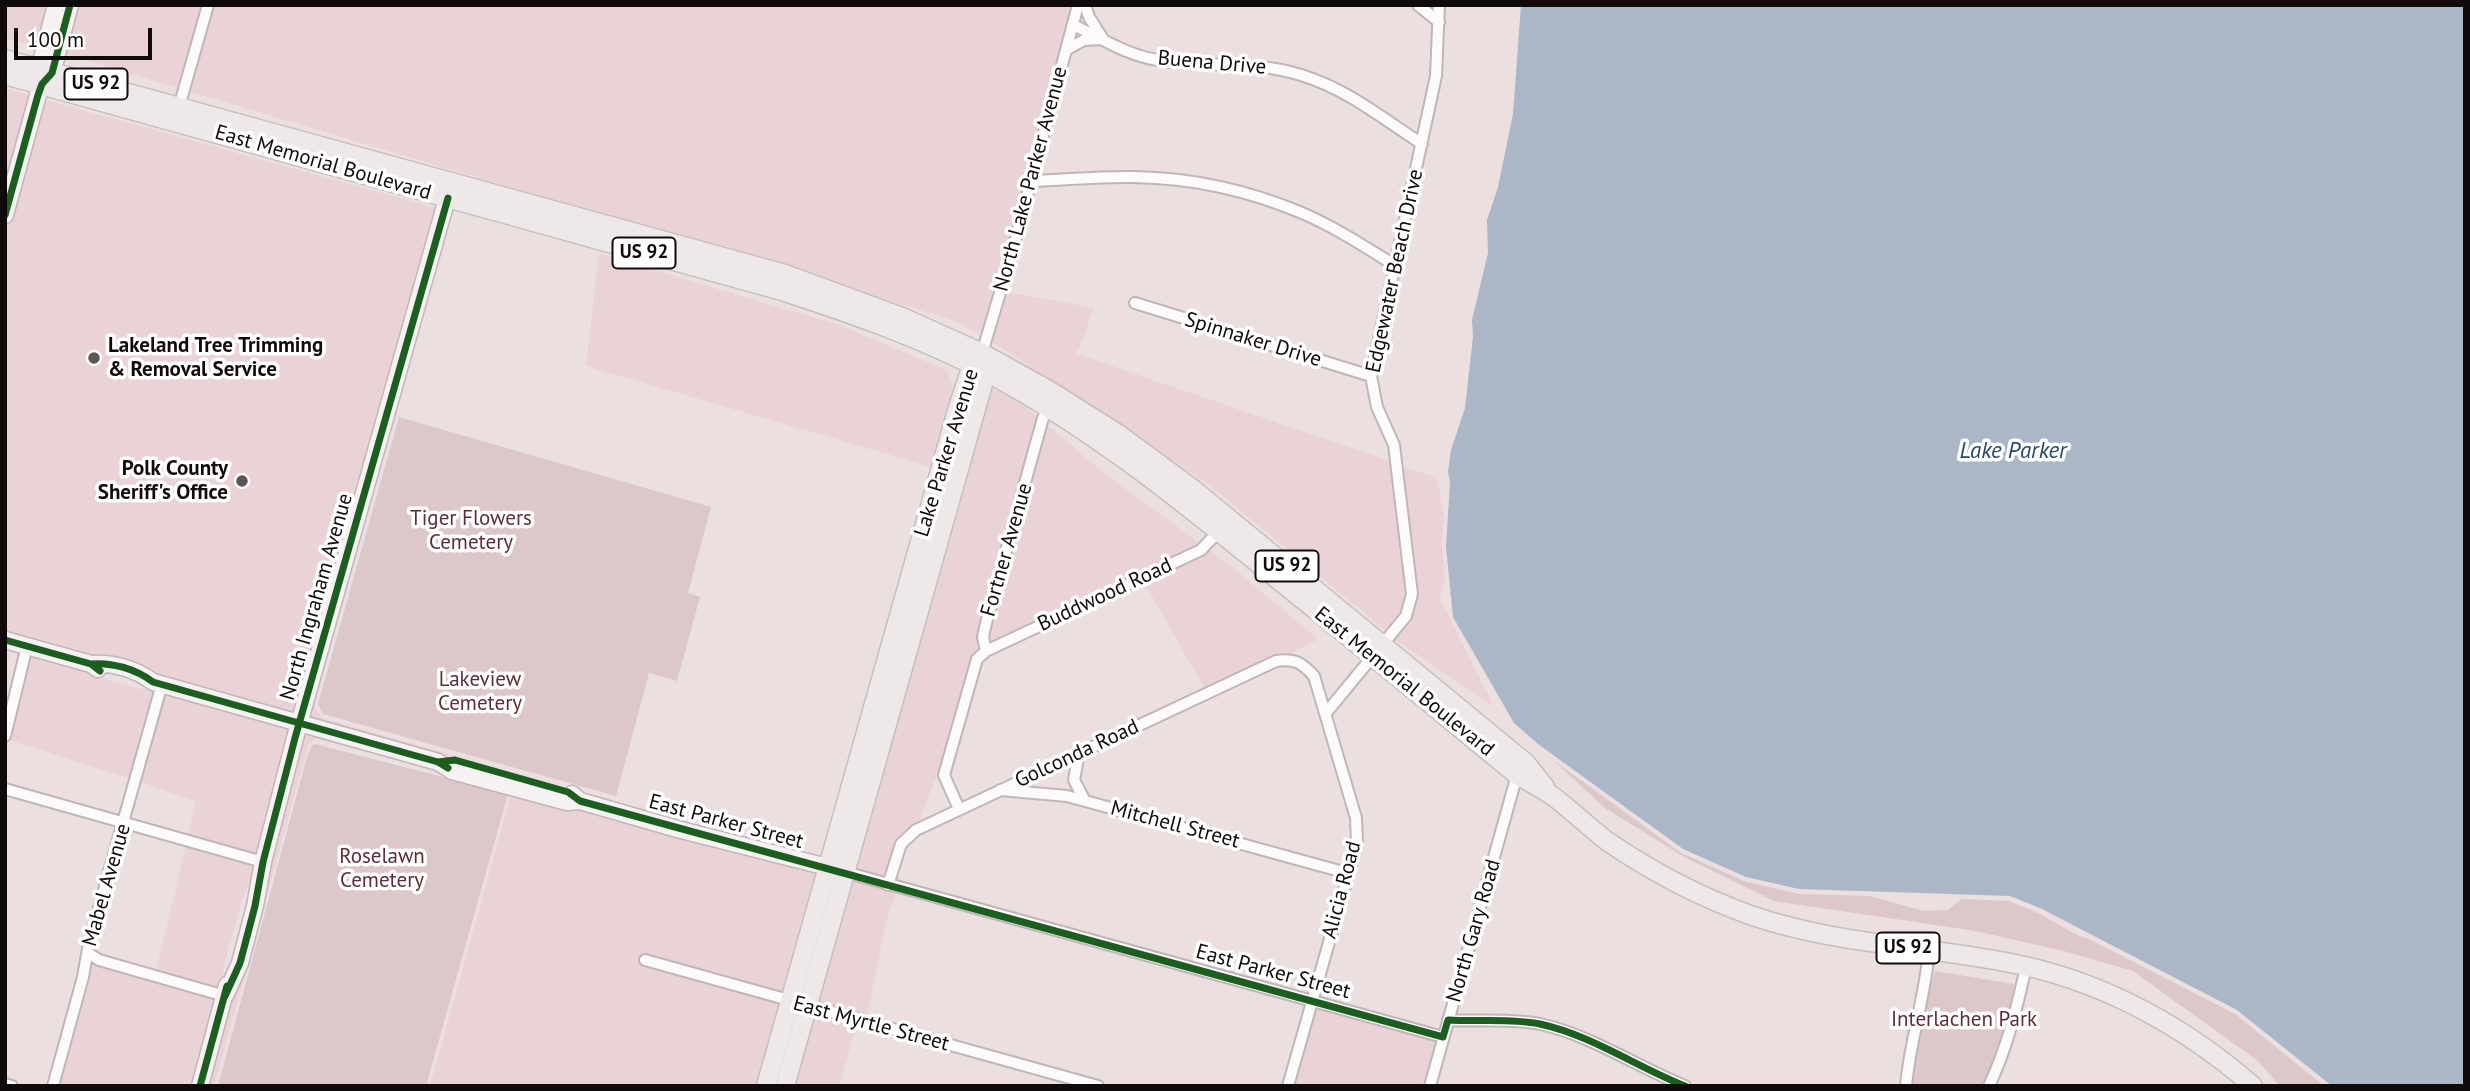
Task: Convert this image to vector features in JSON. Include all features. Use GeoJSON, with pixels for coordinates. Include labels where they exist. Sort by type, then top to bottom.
{"type":"FeatureCollection","features":[{"type":"Feature","properties":{"kind":"main road","name":"East Memorial Boulevard"},"geometry":{"type":"LineString","coordinates":[[5,59],[208,131],[710,253],[785,274],[866,302],[980,363],[1079,408],[1143,451],[1376,649],[1517,775],[1547,790]]}},
{"type":"Feature","properties":{"kind":"main road","name":"East Memorial Boulevard"},"geometry":{"type":"LineString","coordinates":[[5,75],[44,75],[266,130],[669,260],[782,291],[980,363],[1136,467],[1525,763],[1547,790],[1628,855],[1661,874],[1719,903],[1784,926],[2026,967],[2109,995],[2164,1022],[2213,1053],[2253,1086]]}},
{"type":"Feature","properties":{"kind":"main road"},"geometry":{"type":"LineString","coordinates":[[208,131],[212,127],[226,126],[266,130]]}},
{"type":"Feature","properties":{"kind":"main road"},"geometry":{"type":"LineString","coordinates":[[669,260],[678,254],[710,253]]}},
{"type":"Feature","properties":{"kind":"main road"},"geometry":{"type":"LineString","coordinates":[[933,347],[948,362],[956,376],[958,407]]}},
{"type":"Feature","properties":{"kind":"main road","name":"Lake Parker Avenue"},"geometry":{"type":"LineString","coordinates":[[837,870],[958,407],[980,363]]}},
{"type":"Feature","properties":{"kind":"main road","name":"Lake Parker Avenue"},"geometry":{"type":"LineString","coordinates":[[766,1086],[799,1004],[980,363]]}},
{"type":"Feature","properties":{"kind":"main road","name":"Lake Parker Avenue"},"geometry":{"type":"LineString","coordinates":[[785,1086],[799,1004]]}},
{"type":"Feature","properties":{"kind":"street"},"geometry":{"type":"LineString","coordinates":[[44,75],[56,5]]}},
{"type":"Feature","properties":{"kind":"street"},"geometry":{"type":"LineString","coordinates":[[5,215],[44,75],[71,5]]}},
{"type":"Feature","properties":{"kind":"street"},"geometry":{"type":"LineString","coordinates":[[179,107],[208,5]]}},
{"type":"Feature","properties":{"kind":"street","name":"North Lake Parker Avenue"},"geometry":{"type":"LineString","coordinates":[[980,363],[1032,181],[1077,5]]}},
{"type":"Feature","properties":{"kind":"street"},"geometry":{"type":"LineString","coordinates":[[1085,5],[1089,17],[1104,39]]}},
{"type":"Feature","properties":{"kind":"street"},"geometry":{"type":"LineString","coordinates":[[1418,5],[1439,22]]}},
{"type":"Feature","properties":{"kind":"street","name":"Edgewater Beach Drive"},"geometry":{"type":"LineString","coordinates":[[1326,713],[1376,649],[1406,616],[1412,594],[1395,444],[1377,407],[1371,376],[1436,76],[1439,5]]}},
{"type":"Feature","properties":{"kind":"street","name":"Buena Drive"},"geometry":{"type":"LineString","coordinates":[[1073,26],[1124,51],[1158,60],[1266,66],[1299,74],[1356,99],[1422,144]]}},
{"type":"Feature","properties":{"kind":"street"},"geometry":{"type":"LineString","coordinates":[[1066,50],[1084,40],[1104,39]]}},
{"type":"Feature","properties":{"kind":"street"},"geometry":{"type":"LineString","coordinates":[[1032,181],[1134,177],[1204,184],[1301,213],[1396,265]]}},
{"type":"Feature","properties":{"kind":"street","name":"North Ingraham Avenue"},"geometry":{"type":"LineString","coordinates":[[200,1086],[225,996],[240,963],[255,906],[262,862],[450,190]]}},
{"type":"Feature","properties":{"kind":"street","name":"Spinnaker Drive"},"geometry":{"type":"LineString","coordinates":[[1135,303],[1371,376]]}},
{"type":"Feature","properties":{"kind":"street","name":"Fortner Avenue"},"geometry":{"type":"LineString","coordinates":[[959,809],[946,781],[945,770],[973,669],[977,659],[986,651],[983,637],[986,623],[1043,418],[1049,408]]}},
{"type":"Feature","properties":{"kind":"street","name":"Buddwood Road"},"geometry":{"type":"LineString","coordinates":[[986,651],[1201,550],[1219,531]]}},
{"type":"Feature","properties":{"kind":"street","name":"East Parker Street"},"geometry":{"type":"LineString","coordinates":[[5,640],[91,664],[103,663],[142,673],[157,683],[438,762],[456,760],[568,792],[580,801],[681,830],[837,870],[1443,1037]]}},
{"type":"Feature","properties":{"kind":"street"},"geometry":{"type":"LineString","coordinates":[[5,736],[27,646]]}},
{"type":"Feature","properties":{"kind":"street","name":"Golconda Road"},"geometry":{"type":"LineString","coordinates":[[887,885],[901,845],[908,836],[959,809],[1276,661],[1298,661]]}},
{"type":"Feature","properties":{"kind":"street","name":"Alicia Road"},"geometry":{"type":"LineString","coordinates":[[1288,1086],[1357,844],[1356,818],[1326,713],[1314,676],[1298,661]]}},
{"type":"Feature","properties":{"kind":"street","name":"Mabel Avenue"},"geometry":{"type":"LineString","coordinates":[[53,1086],[124,822],[157,683]]}},
{"type":"Feature","properties":{"kind":"street"},"geometry":{"type":"LineString","coordinates":[[1079,752],[1074,780],[1078,793],[1085,801]]}},
{"type":"Feature","properties":{"kind":"street","name":"North Gary Road"},"geometry":{"type":"LineString","coordinates":[[1430,1086],[1517,775]]}},
{"type":"Feature","properties":{"kind":"street"},"geometry":{"type":"LineString","coordinates":[[5,789],[262,862]]}},
{"type":"Feature","properties":{"kind":"street","name":"Mitchell Street"},"geometry":{"type":"LineString","coordinates":[[1000,790],[1066,796],[1347,873]]}},
{"type":"Feature","properties":{"kind":"street"},"geometry":{"type":"LineString","coordinates":[[1906,1086],[1912,1042],[1926,984],[1929,951]]}},
{"type":"Feature","properties":{"kind":"street"},"geometry":{"type":"LineString","coordinates":[[88,953],[99,960],[225,996]]}},
{"type":"Feature","properties":{"kind":"street","name":"East Myrtle Street"},"geometry":{"type":"LineString","coordinates":[[645,960],[1098,1086]]}},
{"type":"Feature","properties":{"kind":"street"},"geometry":{"type":"LineString","coordinates":[[1989,1086],[2016,1010],[2026,967]]}},
{"type":"Feature","properties":{"kind":"street"},"geometry":{"type":"LineString","coordinates":[[1448,1020],[1504,1019],[1541,1024],[1572,1035],[1685,1086]]}},
{"type":"Feature","properties":{"kind":"street"},"geometry":{"type":"LineString","coordinates":[[5,1084],[12,1086]]}},
{"type":"Feature","properties":{"kind":"shaded area"},"geometry":{"type":"Polygon","coordinates":[[[5,5],[51,5],[40,47],[5,38],[5,5]]]}},
{"type":"Feature","properties":{"kind":"shaded area"},"geometry":{"type":"Polygon","coordinates":[[[75,5],[203,5],[179,88],[62,53],[75,5]]]}},
{"type":"Feature","properties":{"kind":"shaded area"},"geometry":{"type":"Polygon","coordinates":[[[213,5],[1073,5],[1007,255],[982,336],[956,321],[188,91],[213,5]]]}},
{"type":"Feature","properties":{"kind":"shaded area"},"geometry":{"type":"Polygon","coordinates":[[[5,88],[33,96],[5,197],[5,88]]]}},
{"type":"Feature","properties":{"kind":"shaded area"},"geometry":{"type":"Polygon","coordinates":[[[42,99],[440,209],[296,717],[5,634],[5,233],[42,99]]]}},
{"type":"Feature","properties":{"kind":"shaded area"},"geometry":{"type":"Polygon","coordinates":[[[599,254],[839,325],[947,370],[953,389],[953,406],[935,468],[586,366],[599,254]]]}},
{"type":"Feature","properties":{"kind":"shaded area"},"geometry":{"type":"Polygon","coordinates":[[[1006,292],[1094,308],[1077,354],[1392,462],[1407,595],[1402,613],[1386,631],[1208,484],[991,341],[1006,292]]]}},
{"type":"Feature","properties":{"kind":"shaded area"},"geometry":{"type":"Polygon","coordinates":[[[987,387],[1014,397],[1038,418],[980,650],[972,658],[943,756],[919,823],[897,841],[885,879],[851,869],[987,387]]]}},
{"type":"Feature","properties":{"kind":"shaded area"},"geometry":{"type":"Polygon","coordinates":[[[1046,424],[1104,473],[1201,544],[989,644],[991,624],[1046,424]]]}},
{"type":"Feature","properties":{"kind":"shaded area"},"geometry":{"type":"Polygon","coordinates":[[[388,427],[391,428],[314,705],[322,718],[453,755],[440,756],[306,719],[388,427]]]}},
{"type":"Feature","properties":{"kind":"shaded area"},"geometry":{"type":"Polygon","coordinates":[[[1402,466],[1437,478],[1444,515],[1442,547],[1445,579],[1440,599],[1494,707],[1393,638],[1410,617],[1416,595],[1402,466]]]}},
{"type":"Feature","properties":{"kind":"shaded area"},"geometry":{"type":"Polygon","coordinates":[[[1209,550],[1318,639],[1290,654],[1275,656],[1204,688],[1144,582],[1209,550]]]}},
{"type":"Feature","properties":{"kind":"shaded area"},"geometry":{"type":"Polygon","coordinates":[[[30,652],[89,669],[101,678],[140,689],[156,688],[131,779],[9,740],[30,652]]]}},
{"type":"Feature","properties":{"kind":"shaded area"},"geometry":{"type":"Polygon","coordinates":[[[165,691],[293,727],[259,855],[188,835],[196,801],[140,782],[165,691]]]}},
{"type":"Feature","properties":{"kind":"shaded area"},"geometry":{"type":"Polygon","coordinates":[[[303,730],[433,766],[447,773],[317,739],[309,743],[214,1086],[205,1086],[303,730]]]}},
{"type":"Feature","properties":{"kind":"shaded area"},"geometry":{"type":"Polygon","coordinates":[[[512,792],[579,806],[822,873],[787,995],[642,953],[639,963],[784,1006],[761,1086],[430,1086],[512,792]]]}},
{"type":"Feature","properties":{"kind":"shaded area"},"geometry":{"type":"Polygon","coordinates":[[[186,846],[256,866],[241,904],[225,960],[221,989],[156,971],[186,846]]]}},
{"type":"Feature","properties":{"kind":"shaded area"},"geometry":{"type":"Polygon","coordinates":[[[848,879],[896,893],[887,919],[867,1017],[813,1003],[848,879]]]}},
{"type":"Feature","properties":{"kind":"shaded area"},"geometry":{"type":"Polygon","coordinates":[[[91,962],[219,999],[195,1086],[58,1086],[91,962]]]}},
{"type":"Feature","properties":{"kind":"shaded area"},"geometry":{"type":"Polygon","coordinates":[[[1314,1008],[1437,1041],[1425,1086],[1293,1086],[1314,1008]]]}},
{"type":"Feature","properties":{"kind":"shaded area"},"geometry":{"type":"Polygon","coordinates":[[[811,1013],[856,1025],[840,1084],[845,1086],[790,1086],[811,1013]]]}},
{"type":"Feature","properties":{"kind":"green space"},"geometry":{"type":"Polygon","coordinates":[[[399,417],[711,507],[688,593],[700,597],[677,681],[649,673],[616,796],[323,714],[318,704],[399,417]]]}},
{"type":"Feature","properties":{"kind":"green space","name":"Roselawn Cemetery"},"geometry":{"type":"Polygon","coordinates":[[[315,744],[508,794],[426,1086],[218,1086],[307,757],[315,744]]]}},
{"type":"Feature","properties":{"kind":"green space"},"geometry":{"type":"Polygon","coordinates":[[[1553,760],[1681,853],[1744,881],[1799,894],[1869,896],[1924,911],[1948,910],[1961,899],[2009,901],[2038,913],[2235,1014],[2324,1086],[2280,1086],[2258,1061],[2133,971],[2064,951],[1976,931],[1774,901],[1684,857],[1605,808],[1553,760]]]}},
{"type":"Feature","properties":{"kind":"green space","name":"Interlachen Park"},"geometry":{"type":"Polygon","coordinates":[[[1935,971],[2014,984],[2007,1025],[1984,1086],[1909,1086],[1922,1016],[1935,971]]]}},
{"type":"Feature","properties":{"kind":"water","name":"Lake Parker"},"geometry":{"type":"Polygon","coordinates":[[[1521,5],[2465,5],[2465,1086],[2332,1086],[2237,1010],[2040,908],[2010,896],[1799,889],[1746,877],[1683,849],[1538,744],[1514,723],[1453,617],[1446,547],[1451,450],[1465,408],[1473,337],[1472,320],[1488,253],[1487,220],[1498,187],[1513,114],[1521,5]]]}},
{"type":"Feature","properties":{"kind":"cycle path"},"geometry":{"type":"LineString","coordinates":[[5,215],[38,95],[42,84],[52,73],[70,5]]}},
{"type":"Feature","properties":{"kind":"cycle path"},"geometry":{"type":"LineString","coordinates":[[225,996],[240,963],[295,738],[448,198]]}},
{"type":"Feature","properties":{"kind":"cycle path"},"geometry":{"type":"LineString","coordinates":[[5,640],[91,664],[100,671]]}},
{"type":"Feature","properties":{"kind":"cycle path"},"geometry":{"type":"LineString","coordinates":[[91,664],[124,667],[153,682],[438,762],[448,768]]}},
{"type":"Feature","properties":{"kind":"cycle path"},"geometry":{"type":"LineString","coordinates":[[438,762],[455,760],[568,792],[580,801],[1443,1037],[1448,1020],[1540,1024],[1596,1043],[1685,1086]]}},
{"type":"Feature","properties":{"kind":"cycle path"},"geometry":{"type":"LineString","coordinates":[[200,1086],[227,986]]}},
{"type":"Feature","properties":{"kind":"place","name":"Lakeland Tree Trimming & Removal Service"},"geometry":{"type":"Point","coordinates":[94,358]}},
{"type":"Feature","properties":{"kind":"place","name":"Polk County Sheriff's Office"},"geometry":{"type":"Point","coordinates":[242,481]}},
{"type":"Feature","properties":{"kind":"park label","name":"Tiger Flowers Cemetery"},"geometry":{"type":"Point","coordinates":[471,531]}},
{"type":"Feature","properties":{"kind":"park label","name":"Lakeview Cemetery"},"geometry":{"type":"Point","coordinates":[480,692]}}]}
